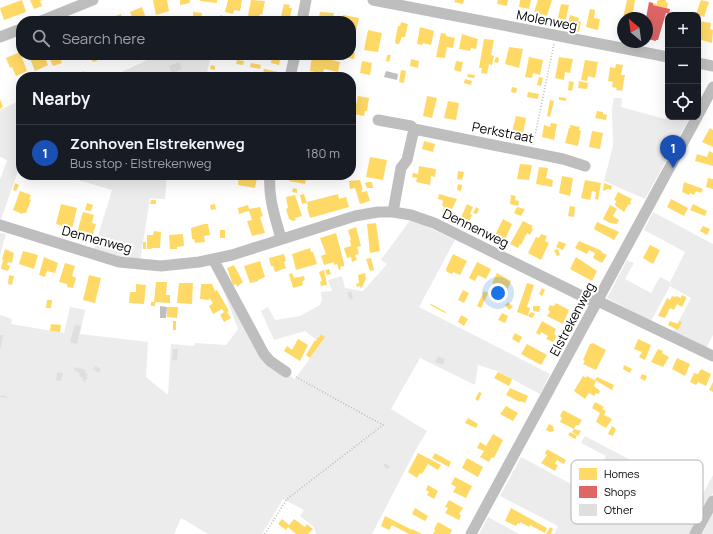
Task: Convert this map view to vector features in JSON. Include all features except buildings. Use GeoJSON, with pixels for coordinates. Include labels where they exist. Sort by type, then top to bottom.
{"type":"FeatureCollection","features":[{"type":"Feature","properties":{"kind":"street"},"geometry":{"type":"LineString","coordinates":[[53,16],[93,0]]}},
{"type":"Feature","properties":{"kind":"street"},"geometry":{"type":"LineString","coordinates":[[303,16],[306,0]]}},
{"type":"Feature","properties":{"kind":"street","name":"Molenweg"},"geometry":{"type":"LineString","coordinates":[[373,0],[398,2],[555,36],[665,57]]}},
{"type":"Feature","properties":{"kind":"street"},"geometry":{"type":"LineString","coordinates":[[0,37],[16,31]]}},
{"type":"Feature","properties":{"kind":"street"},"geometry":{"type":"LineString","coordinates":[[291,72],[294,60]]}},
{"type":"Feature","properties":{"kind":"street"},"geometry":{"type":"LineString","coordinates":[[701,64],[713,66]]}},
{"type":"Feature","properties":{"kind":"street","name":"Elstrekenweg"},"geometry":{"type":"LineString","coordinates":[[701,110],[713,87]]}},
{"type":"Feature","properties":{"kind":"street","name":"Perkstraat"},"geometry":{"type":"LineString","coordinates":[[378,120],[411,126],[414,129],[532,152],[585,166]]}},
{"type":"Feature","properties":{"kind":"street","name":"Elstrekenweg"},"geometry":{"type":"LineString","coordinates":[[471,534],[696,120]]}},
{"type":"Feature","properties":{"kind":"street"},"geometry":{"type":"LineString","coordinates":[[393,212],[401,168],[407,160],[414,129]]}},
{"type":"Feature","properties":{"kind":"street"},"geometry":{"type":"LineString","coordinates":[[270,180],[270,200],[281,238]]}},
{"type":"Feature","properties":{"kind":"street","name":"Dennenweg"},"geometry":{"type":"LineString","coordinates":[[0,225],[119,262],[161,266],[199,262],[232,255],[281,238],[355,216],[378,212],[393,212],[411,215],[434,223],[590,300],[602,303],[713,356]]}},
{"type":"Feature","properties":{"kind":"street"},"geometry":{"type":"LineString","coordinates":[[213,259],[264,354],[270,361],[286,372]]}},
{"type":"Feature","properties":{"kind":"street"},"geometry":{"type":"LineString","coordinates":[[703,519],[713,500]]}},
{"type":"Feature","properties":{"kind":"street"},"geometry":{"type":"LineString","coordinates":[[695,534],[700,524]]}},
{"type":"Feature","properties":{"kind":"path"},"geometry":{"type":"LineString","coordinates":[[532,152],[555,36]]}},
{"type":"Feature","properties":{"kind":"path"},"geometry":{"type":"LineString","coordinates":[[265,534],[287,499],[383,425],[286,372]]}},
{"type":"Feature","properties":{"kind":"shaded area"},"geometry":{"type":"Polygon","coordinates":[[[147,60],[210,60],[207,72],[122,72],[147,60]]]}},
{"type":"Feature","properties":{"kind":"shaded area"},"geometry":{"type":"Polygon","coordinates":[[[386,71],[398,74],[397,80],[384,77],[386,71]]]}},
{"type":"Feature","properties":{"kind":"shaded area"},"geometry":{"type":"Polygon","coordinates":[[[614,98],[621,98],[621,107],[665,120],[688,120],[645,199],[604,181],[613,146],[612,109],[614,98]]]}},
{"type":"Feature","properties":{"kind":"shaded area"},"geometry":{"type":"Polygon","coordinates":[[[16,102],[16,177],[0,222],[0,180],[7,160],[0,157],[0,110],[16,102]]]}},
{"type":"Feature","properties":{"kind":"shaded area"},"geometry":{"type":"Polygon","coordinates":[[[78,180],[167,180],[165,199],[150,198],[140,261],[93,252],[112,190],[78,180]]]}},
{"type":"Feature","properties":{"kind":"shaded area"},"geometry":{"type":"Polygon","coordinates":[[[653,212],[713,244],[713,335],[706,348],[673,332],[691,298],[670,286],[651,321],[607,298],[627,260],[634,263],[625,279],[651,293],[660,277],[670,282],[685,252],[644,230],[653,212]]]}},
{"type":"Feature","properties":{"kind":"shaded area"},"geometry":{"type":"Polygon","coordinates":[[[411,219],[455,240],[419,307],[550,374],[540,394],[497,371],[478,365],[475,385],[420,358],[391,409],[427,431],[372,534],[316,534],[314,527],[300,516],[304,510],[283,499],[262,534],[208,534],[181,518],[174,534],[0,534],[0,315],[12,319],[11,324],[64,333],[70,307],[85,310],[80,334],[148,342],[146,377],[168,395],[171,344],[194,346],[195,343],[226,345],[238,329],[222,287],[279,370],[295,379],[321,343],[305,331],[274,340],[261,311],[268,307],[275,320],[300,316],[320,305],[322,299],[321,292],[332,291],[328,280],[342,276],[345,288],[363,291],[387,264],[381,260],[411,219]]]}},
{"type":"Feature","properties":{"kind":"shaded area"},"geometry":{"type":"Polygon","coordinates":[[[0,233],[6,234],[0,255],[0,233]]]}},
{"type":"Feature","properties":{"kind":"shaded area"},"geometry":{"type":"Polygon","coordinates":[[[160,306],[167,307],[166,318],[160,318],[160,306]]]}},
{"type":"Feature","properties":{"kind":"shaded area"},"geometry":{"type":"Polygon","coordinates":[[[585,436],[631,460],[604,460],[606,456],[581,443],[585,436]]]}},
{"type":"Feature","properties":{"kind":"shaded area"},"geometry":{"type":"Polygon","coordinates":[[[521,457],[571,484],[571,524],[696,524],[690,534],[554,534],[558,526],[500,496],[521,457]]]}},
{"type":"Feature","properties":{"kind":"shaded area"},"geometry":{"type":"Polygon","coordinates":[[[713,475],[713,493],[703,511],[703,494],[713,475]]]}},
{"type":"Feature","properties":{"kind":"shaded area"},"geometry":{"type":"Polygon","coordinates":[[[713,509],[713,534],[700,534],[713,509]]]}},
{"type":"Feature","properties":{"kind":"shaded area"},"geometry":{"type":"Polygon","coordinates":[[[488,517],[519,534],[479,534],[488,517]]]}},
{"type":"Feature","properties":{"kind":"place","name":"Zonhoven Elstrekenweg"},"geometry":{"type":"Point","coordinates":[673,168]}}]}
